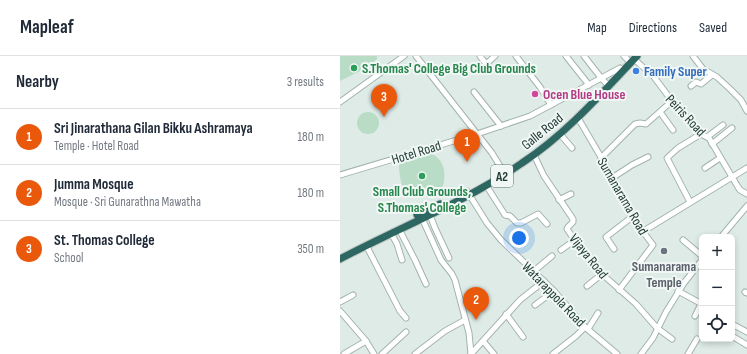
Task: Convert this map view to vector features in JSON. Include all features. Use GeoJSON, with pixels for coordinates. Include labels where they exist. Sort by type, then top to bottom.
{"type":"FeatureCollection","features":[{"type":"Feature","properties":{"kind":"highway","name":"Galle Road"},"geometry":{"type":"LineString","coordinates":[[340,259],[504,173],[540,146],[567,123],[605,82],[631,57]]}},
{"type":"Feature","properties":{"kind":"highway","name":"Galle Road"},"geometry":{"type":"LineString","coordinates":[[340,254],[422,216],[430,215],[468,192],[486,185],[534,155],[578,118],[605,82],[631,57]]}},
{"type":"Feature","properties":{"kind":"street"},"geometry":{"type":"LineString","coordinates":[[340,102],[404,56]]}},
{"type":"Feature","properties":{"kind":"street"},"geometry":{"type":"LineString","coordinates":[[416,56],[477,134],[504,173]]}},
{"type":"Feature","properties":{"kind":"street"},"geometry":{"type":"LineString","coordinates":[[480,56],[486,64],[495,56]]}},
{"type":"Feature","properties":{"kind":"street"},"geometry":{"type":"LineString","coordinates":[[516,56],[540,87],[551,105]]}},
{"type":"Feature","properties":{"kind":"street"},"geometry":{"type":"LineString","coordinates":[[566,56],[588,85]]}},
{"type":"Feature","properties":{"kind":"street"},"geometry":{"type":"LineString","coordinates":[[584,56],[605,82]]}},
{"type":"Feature","properties":{"kind":"street"},"geometry":{"type":"LineString","coordinates":[[693,56],[703,69],[724,82],[739,98],[747,111]]}},
{"type":"Feature","properties":{"kind":"street","name":"Peiris Road"},"geometry":{"type":"LineString","coordinates":[[631,57],[654,77],[672,101],[701,134],[707,137],[740,190],[747,194]]}},
{"type":"Feature","properties":{"kind":"street"},"geometry":{"type":"LineString","coordinates":[[690,86],[696,82],[701,84],[712,75]]}},
{"type":"Feature","properties":{"kind":"street","name":"Hotel Road"},"geometry":{"type":"LineString","coordinates":[[340,175],[477,134],[530,116],[588,85],[605,82]]}},
{"type":"Feature","properties":{"kind":"street"},"geometry":{"type":"LineString","coordinates":[[474,92],[501,126]]}},
{"type":"Feature","properties":{"kind":"street"},"geometry":{"type":"LineString","coordinates":[[601,158],[635,124],[646,124],[672,101]]}},
{"type":"Feature","properties":{"kind":"street"},"geometry":{"type":"LineString","coordinates":[[660,112],[673,130]]}},
{"type":"Feature","properties":{"kind":"street","name":"Sumanarama Road"},"geometry":{"type":"LineString","coordinates":[[578,118],[632,217],[653,245],[619,290]]}},
{"type":"Feature","properties":{"kind":"street"},"geometry":{"type":"LineString","coordinates":[[707,137],[723,125]]}},
{"type":"Feature","properties":{"kind":"street"},"geometry":{"type":"LineString","coordinates":[[712,144],[732,128]]}},
{"type":"Feature","properties":{"kind":"street"},"geometry":{"type":"LineString","coordinates":[[560,134],[572,148]]}},
{"type":"Feature","properties":{"kind":"street"},"geometry":{"type":"LineString","coordinates":[[690,202],[667,158],[678,148],[701,134]]}},
{"type":"Feature","properties":{"kind":"street","name":"Vijaya Road"},"geometry":{"type":"LineString","coordinates":[[534,155],[544,176],[573,219],[573,222],[567,229],[587,258],[619,290],[636,304],[657,328],[672,339]]}},
{"type":"Feature","properties":{"kind":"street"},"geometry":{"type":"LineString","coordinates":[[612,178],[648,157]]}},
{"type":"Feature","properties":{"kind":"street"},"geometry":{"type":"LineString","coordinates":[[705,168],[720,158]]}},
{"type":"Feature","properties":{"kind":"street"},"geometry":{"type":"LineString","coordinates":[[642,232],[731,176],[747,168]]}},
{"type":"Feature","properties":{"kind":"street"},"geometry":{"type":"LineString","coordinates":[[486,185],[505,215],[510,216],[517,223],[521,223],[538,214],[547,224]]}},
{"type":"Feature","properties":{"kind":"street","name":"Watarappola Road"},"geometry":{"type":"LineString","coordinates":[[468,192],[487,223],[501,240],[554,291],[587,328],[617,354]]}},
{"type":"Feature","properties":{"kind":"street"},"geometry":{"type":"LineString","coordinates":[[559,200],[570,194]]}},
{"type":"Feature","properties":{"kind":"street"},"geometry":{"type":"LineString","coordinates":[[724,234],[747,208]]}},
{"type":"Feature","properties":{"kind":"street"},"geometry":{"type":"LineString","coordinates":[[430,215],[449,258]]}},
{"type":"Feature","properties":{"kind":"street"},"geometry":{"type":"LineString","coordinates":[[422,216],[440,260],[455,280],[464,320],[469,333],[471,354]]}},
{"type":"Feature","properties":{"kind":"street"},"geometry":{"type":"LineString","coordinates":[[614,249],[606,237],[632,217]]}},
{"type":"Feature","properties":{"kind":"street"},"geometry":{"type":"LineString","coordinates":[[399,229],[426,284]]}},
{"type":"Feature","properties":{"kind":"street"},"geometry":{"type":"LineString","coordinates":[[390,233],[397,244],[402,260]]}},
{"type":"Feature","properties":{"kind":"street"},"geometry":{"type":"LineString","coordinates":[[561,250],[575,240]]}},
{"type":"Feature","properties":{"kind":"street"},"geometry":{"type":"LineString","coordinates":[[683,240],[699,253]]}},
{"type":"Feature","properties":{"kind":"street"},"geometry":{"type":"LineString","coordinates":[[366,245],[400,311],[406,318]]}},
{"type":"Feature","properties":{"kind":"street"},"geometry":{"type":"LineString","coordinates":[[534,271],[552,256]]}},
{"type":"Feature","properties":{"kind":"street"},"geometry":{"type":"LineString","coordinates":[[641,354],[653,338],[678,291],[699,264]]}},
{"type":"Feature","properties":{"kind":"street"},"geometry":{"type":"LineString","coordinates":[[587,286],[602,274]]}},
{"type":"Feature","properties":{"kind":"street"},"geometry":{"type":"LineString","coordinates":[[471,354],[506,314],[520,300],[544,281]]}},
{"type":"Feature","properties":{"kind":"street"},"geometry":{"type":"LineString","coordinates":[[535,305],[554,291]]}},
{"type":"Feature","properties":{"kind":"street"},"geometry":{"type":"LineString","coordinates":[[678,291],[699,302]]}},
{"type":"Feature","properties":{"kind":"street"},"geometry":{"type":"LineString","coordinates":[[340,302],[353,295]]}},
{"type":"Feature","properties":{"kind":"street"},"geometry":{"type":"LineString","coordinates":[[695,316],[701,306]]}},
{"type":"Feature","properties":{"kind":"street"},"geometry":{"type":"LineString","coordinates":[[340,311],[366,341],[374,354]]}},
{"type":"Feature","properties":{"kind":"street"},"geometry":{"type":"LineString","coordinates":[[553,354],[587,328],[598,313]]}},
{"type":"Feature","properties":{"kind":"street"},"geometry":{"type":"LineString","coordinates":[[506,314],[523,337]]}},
{"type":"Feature","properties":{"kind":"street"},"geometry":{"type":"LineString","coordinates":[[415,354],[445,331],[464,320]]}},
{"type":"Feature","properties":{"kind":"street"},"geometry":{"type":"LineString","coordinates":[[735,326],[747,332]]}},
{"type":"Feature","properties":{"kind":"street"},"geometry":{"type":"LineString","coordinates":[[382,354],[406,332]]}},
{"type":"Feature","properties":{"kind":"street"},"geometry":{"type":"LineString","coordinates":[[735,338],[747,345]]}},
{"type":"Feature","properties":{"kind":"street"},"geometry":{"type":"LineString","coordinates":[[688,354],[697,339]]}},
{"type":"Feature","properties":{"kind":"street"},"geometry":{"type":"LineString","coordinates":[[348,353],[366,341]]}},
{"type":"Feature","properties":{"kind":"street"},"geometry":{"type":"LineString","coordinates":[[483,341],[494,354]]}},
{"type":"Feature","properties":{"kind":"green space","name":"S.Thomas' College Big Club Grounds"},"geometry":{"type":"Polygon","coordinates":[[[340,56],[377,56],[377,59],[370,66],[340,81],[340,56]]]}},
{"type":"Feature","properties":{"kind":"green space"},"geometry":{"type":"Polygon","coordinates":[[[368,112],[376,115],[379,123],[376,131],[368,134],[360,131],[357,123],[360,115],[368,112]]]}},
{"type":"Feature","properties":{"kind":"green space","name":"Small Club Grounds, S.Thomas' College"},"geometry":{"type":"Polygon","coordinates":[[[427,152],[437,157],[442,165],[444,170],[443,186],[426,194],[407,196],[399,173],[399,164],[412,156],[427,152]]]}},
{"type":"Feature","properties":{"kind":"place","name":"S.Thomas' College Big Club Grounds"},"geometry":{"type":"Point","coordinates":[354,68]}},
{"type":"Feature","properties":{"kind":"place","name":"Family Super"},"geometry":{"type":"Point","coordinates":[636,71]}},
{"type":"Feature","properties":{"kind":"place","name":"Ocen Blue House"},"geometry":{"type":"Point","coordinates":[535,94]}},
{"type":"Feature","properties":{"kind":"place","name":"St. Thomas College"},"geometry":{"type":"Point","coordinates":[384,117]}},
{"type":"Feature","properties":{"kind":"place","name":"Sri Jinarathana Gilan Bikku Ashramaya"},"geometry":{"type":"Point","coordinates":[467,162]}},
{"type":"Feature","properties":{"kind":"place","name":"Small Club Grounds, S.Thomas' College"},"geometry":{"type":"Point","coordinates":[422,176]}},
{"type":"Feature","properties":{"kind":"place","name":"Sumanarama Temple"},"geometry":{"type":"Point","coordinates":[664,251]}},
{"type":"Feature","properties":{"kind":"place","name":"Jumma Mosque"},"geometry":{"type":"Point","coordinates":[476,320]}}]}
